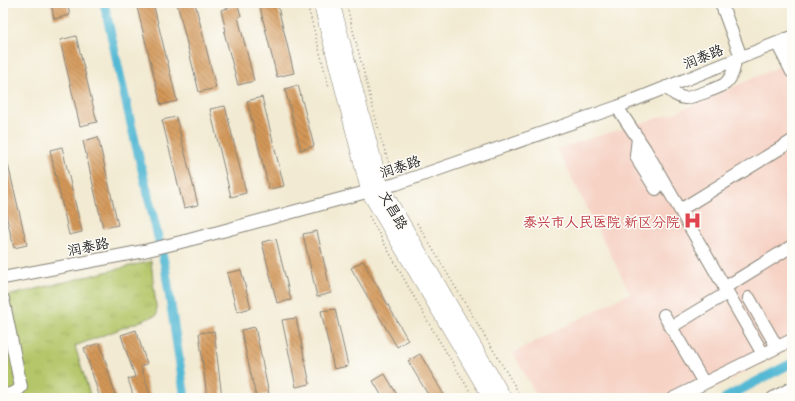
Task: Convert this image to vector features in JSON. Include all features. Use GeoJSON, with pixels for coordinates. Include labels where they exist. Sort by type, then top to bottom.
{"type":"FeatureCollection","features":[{"type":"Feature","properties":{"kind":"main road","name":"文昌路"},"geometry":{"type":"LineString","coordinates":[[321,3],[375,189],[491,398]]}},
{"type":"Feature","properties":{"kind":"main road","name":"文昌路"},"geometry":{"type":"LineString","coordinates":[[332,3],[375,189],[504,398]]}},
{"type":"Feature","properties":{"kind":"street"},"geometry":{"type":"LineString","coordinates":[[666,87],[675,95],[686,98],[718,88],[726,83],[733,73],[738,58],[721,3]]}},
{"type":"Feature","properties":{"kind":"street","name":"润泰路"},"geometry":{"type":"LineString","coordinates":[[3,278],[144,251],[396,184],[617,107],[785,40]]}},
{"type":"Feature","properties":{"kind":"street"},"geometry":{"type":"LineString","coordinates":[[785,40],[792,52]]}},
{"type":"Feature","properties":{"kind":"street"},"geometry":{"type":"LineString","coordinates":[[785,40],[792,72]]}},
{"type":"Feature","properties":{"kind":"street"},"geometry":{"type":"LineString","coordinates":[[617,107],[649,155],[763,354]]}},
{"type":"Feature","properties":{"kind":"street"},"geometry":{"type":"LineString","coordinates":[[638,138],[636,155],[656,189]]}},
{"type":"Feature","properties":{"kind":"street"},"geometry":{"type":"LineString","coordinates":[[680,210],[792,141]]}},
{"type":"Feature","properties":{"kind":"street"},"geometry":{"type":"LineString","coordinates":[[671,327],[792,246]]}},
{"type":"Feature","properties":{"kind":"street"},"geometry":{"type":"LineString","coordinates":[[749,298],[777,347]]}},
{"type":"Feature","properties":{"kind":"street"},"geometry":{"type":"LineString","coordinates":[[3,299],[21,387],[16,392],[3,396]]}},
{"type":"Feature","properties":{"kind":"street"},"geometry":{"type":"LineString","coordinates":[[664,315],[704,383]]}},
{"type":"Feature","properties":{"kind":"street"},"geometry":{"type":"LineString","coordinates":[[674,398],[792,340]]}},
{"type":"Feature","properties":{"kind":"street"},"geometry":{"type":"LineString","coordinates":[[773,398],[792,388]]}},
{"type":"Feature","properties":{"kind":"path"},"geometry":{"type":"LineString","coordinates":[[346,3],[381,139],[396,184]]}},
{"type":"Feature","properties":{"kind":"path"},"geometry":{"type":"LineString","coordinates":[[415,221],[522,398]]}},
{"type":"Feature","properties":{"kind":"shaded area","name":"泰兴市人民医院 新区分院"},"geometry":{"type":"Polygon","coordinates":[[[792,61],[792,348],[694,398],[538,398],[513,353],[630,293],[557,149],[677,112],[792,61]]]}},
{"type":"Feature","properties":{"kind":"green space"},"geometry":{"type":"Polygon","coordinates":[[[151,261],[157,315],[75,346],[91,398],[3,398],[3,297],[151,261]]]}},
{"type":"Feature","properties":{"kind":"building"},"geometry":{"type":"Polygon","coordinates":[[[51,3],[67,3],[70,15],[54,19],[51,3]]]}},
{"type":"Feature","properties":{"kind":"building"},"geometry":{"type":"Polygon","coordinates":[[[136,3],[153,3],[177,101],[161,105],[136,3]]]}},
{"type":"Feature","properties":{"kind":"building"},"geometry":{"type":"Polygon","coordinates":[[[177,3],[195,3],[216,88],[199,92],[177,3]]]}},
{"type":"Feature","properties":{"kind":"building"},"geometry":{"type":"Polygon","coordinates":[[[259,3],[277,3],[294,73],[277,77],[259,3]]]}},
{"type":"Feature","properties":{"kind":"building"},"geometry":{"type":"Polygon","coordinates":[[[238,5],[241,16],[238,17],[254,81],[238,85],[224,32],[226,31],[221,10],[238,5]]]}},
{"type":"Feature","properties":{"kind":"building"},"geometry":{"type":"Polygon","coordinates":[[[76,36],[97,122],[80,126],[60,40],[76,36]]]}},
{"type":"Feature","properties":{"kind":"building"},"geometry":{"type":"Polygon","coordinates":[[[298,85],[314,146],[301,150],[285,89],[298,85]]]}},
{"type":"Feature","properties":{"kind":"building"},"geometry":{"type":"Polygon","coordinates":[[[262,97],[284,186],[269,189],[247,101],[262,97]]]}},
{"type":"Feature","properties":{"kind":"building"},"geometry":{"type":"Polygon","coordinates":[[[225,106],[246,193],[231,197],[210,109],[225,106]]]}},
{"type":"Feature","properties":{"kind":"building"},"geometry":{"type":"Polygon","coordinates":[[[176,117],[198,205],[184,208],[162,120],[176,117]]]}},
{"type":"Feature","properties":{"kind":"building"},"geometry":{"type":"Polygon","coordinates":[[[98,137],[118,225],[103,228],[83,141],[98,137]]]}},
{"type":"Feature","properties":{"kind":"building"},"geometry":{"type":"Polygon","coordinates":[[[62,147],[82,232],[69,235],[50,150],[62,147]]]}},
{"type":"Feature","properties":{"kind":"building"},"geometry":{"type":"Polygon","coordinates":[[[3,156],[6,156],[27,245],[14,248],[3,203],[3,156]]]}},
{"type":"Feature","properties":{"kind":"building"},"geometry":{"type":"Polygon","coordinates":[[[317,231],[331,293],[317,297],[303,234],[317,231]]]}},
{"type":"Feature","properties":{"kind":"building"},"geometry":{"type":"Polygon","coordinates":[[[276,239],[291,300],[277,303],[262,242],[276,239]]]}},
{"type":"Feature","properties":{"kind":"building"},"geometry":{"type":"Polygon","coordinates":[[[363,261],[408,340],[397,347],[351,268],[363,261]]]}},
{"type":"Feature","properties":{"kind":"building"},"geometry":{"type":"Polygon","coordinates":[[[241,270],[251,308],[237,312],[227,273],[241,270]]]}},
{"type":"Feature","properties":{"kind":"building"},"geometry":{"type":"Polygon","coordinates":[[[335,309],[348,366],[334,369],[321,311],[335,309]]]}},
{"type":"Feature","properties":{"kind":"building"},"geometry":{"type":"Polygon","coordinates":[[[296,318],[310,384],[296,387],[282,320],[296,318]]]}},
{"type":"Feature","properties":{"kind":"building"},"geometry":{"type":"Polygon","coordinates":[[[255,327],[269,394],[256,397],[241,330],[255,327]]]}},
{"type":"Feature","properties":{"kind":"building"},"geometry":{"type":"Polygon","coordinates":[[[136,330],[147,364],[141,366],[151,398],[134,398],[128,379],[135,377],[121,335],[136,330]]]}},
{"type":"Feature","properties":{"kind":"building"},"geometry":{"type":"Polygon","coordinates":[[[214,331],[222,398],[207,398],[199,333],[214,331]]]}},
{"type":"Feature","properties":{"kind":"building"},"geometry":{"type":"Polygon","coordinates":[[[100,343],[116,398],[100,398],[84,348],[100,343]]]}},
{"type":"Feature","properties":{"kind":"building"},"geometry":{"type":"Polygon","coordinates":[[[420,354],[446,398],[430,398],[408,361],[420,354]]]}},
{"type":"Feature","properties":{"kind":"building"},"geometry":{"type":"Polygon","coordinates":[[[385,374],[399,398],[383,398],[373,381],[385,374]]]}},
{"type":"Feature","properties":{"kind":"waterway"},"geometry":{"type":"LineString","coordinates":[[104,3],[165,266],[185,398]]}},
{"type":"Feature","properties":{"kind":"waterway"},"geometry":{"type":"LineString","coordinates":[[725,398],[792,363]]}},
{"type":"Feature","properties":{"kind":"place","name":"泰兴市人民医院 新区分院"},"geometry":{"type":"Point","coordinates":[693,221]}}]}
